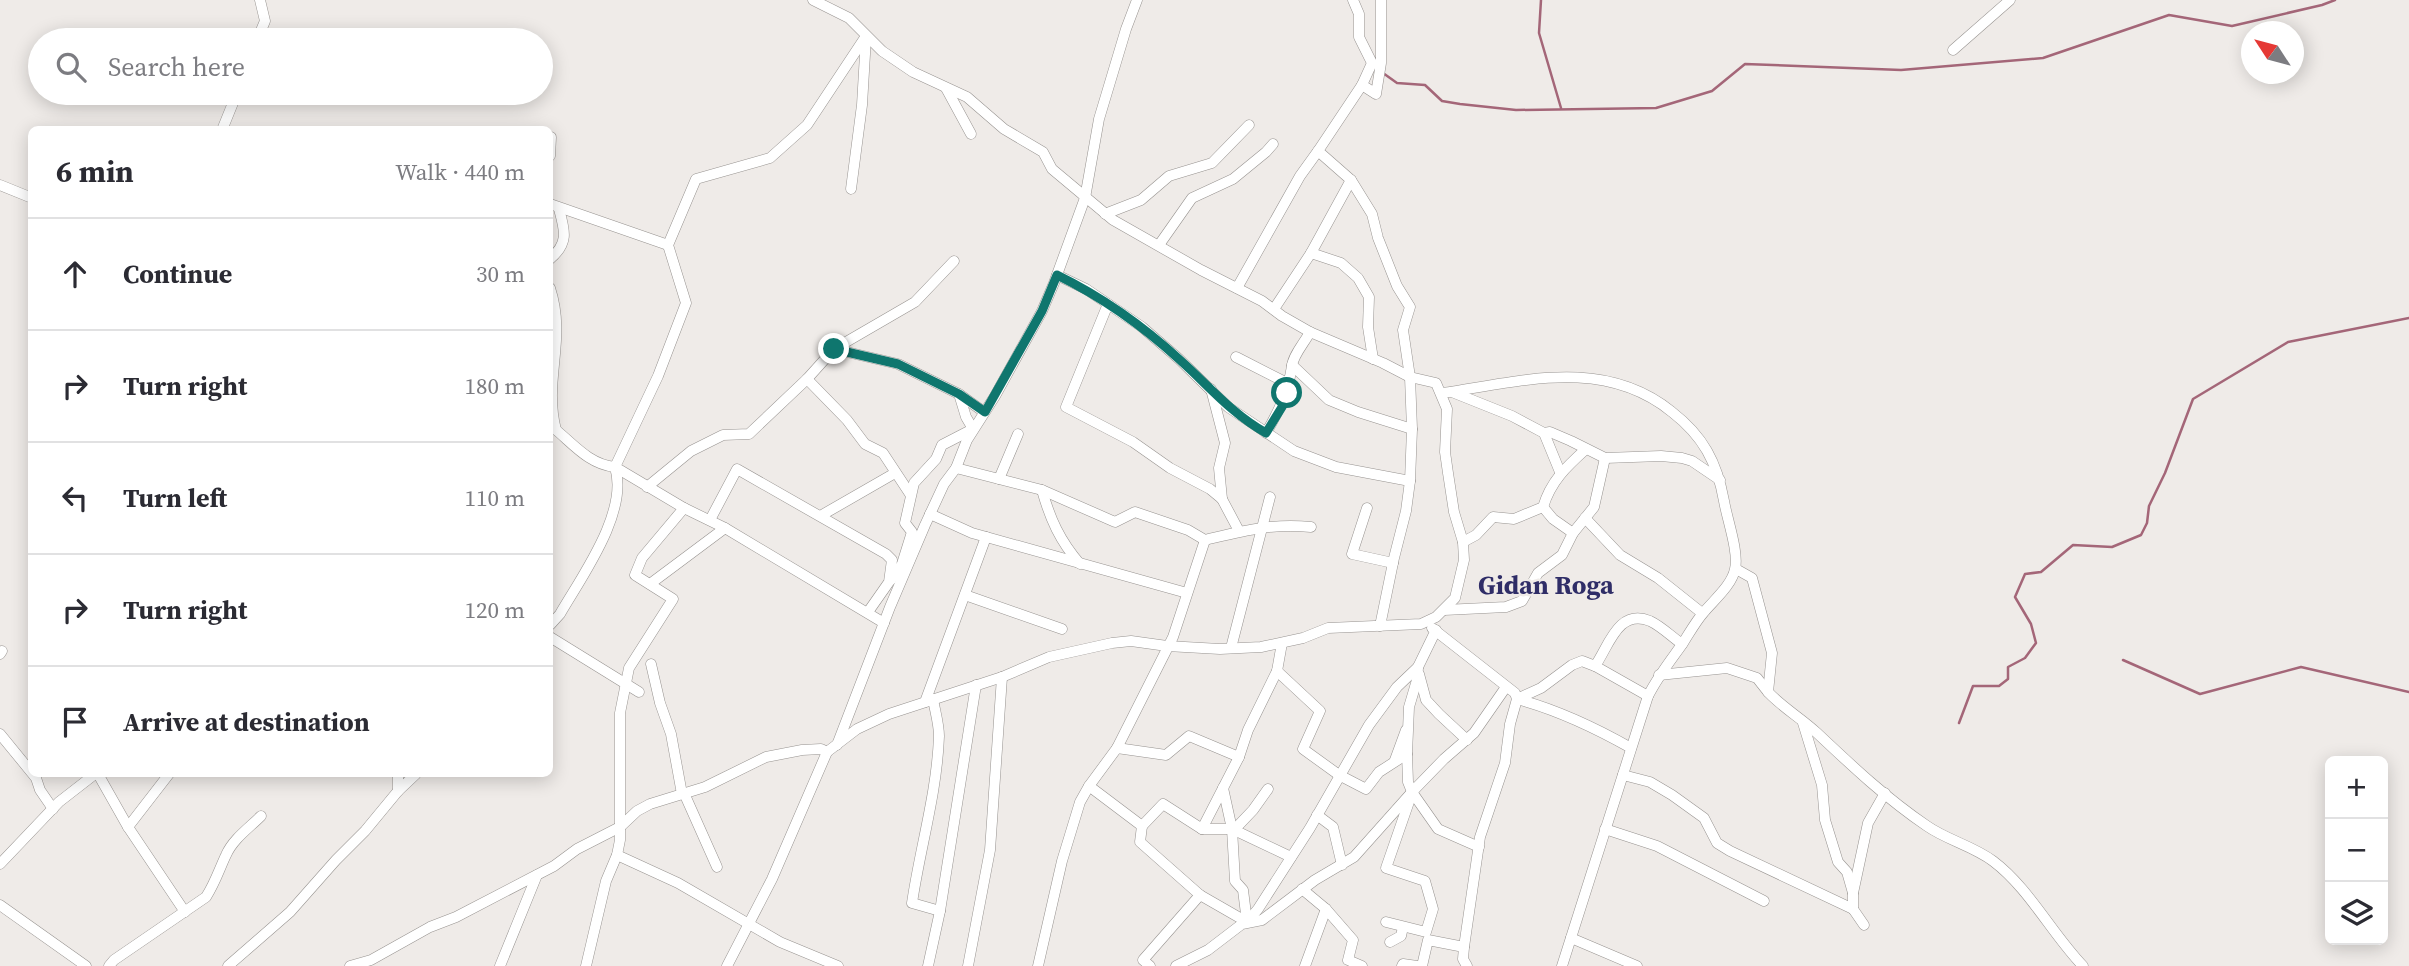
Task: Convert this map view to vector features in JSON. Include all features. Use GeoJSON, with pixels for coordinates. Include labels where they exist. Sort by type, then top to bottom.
{"type":"FeatureCollection","features":[{"type":"Feature","properties":{"kind":"street"},"geometry":{"type":"LineString","coordinates":[[260,0],[265,20],[262,28]]}},
{"type":"Feature","properties":{"kind":"street"},"geometry":{"type":"LineString","coordinates":[[813,0],[849,18],[882,51],[912,72],[967,97],[1004,129],[1043,152],[1052,169],[1105,214],[1310,332],[1410,377],[1436,383],[1447,392],[1512,416],[1544,433],[1550,432],[1605,458],[1682,458],[1692,461],[1720,480]]}},
{"type":"Feature","properties":{"kind":"street"},"geometry":{"type":"LineString","coordinates":[[837,746],[884,622],[944,484],[956,468],[973,429],[1042,311],[1057,275],[1085,198],[1099,119],[1137,0]]}},
{"type":"Feature","properties":{"kind":"street"},"geometry":{"type":"LineString","coordinates":[[1237,288],[1300,176],[1362,86],[1372,63],[1359,37],[1359,14],[1353,0]]}},
{"type":"Feature","properties":{"kind":"street"},"geometry":{"type":"LineString","coordinates":[[1362,86],[1376,94],[1381,63],[1381,0]]}},
{"type":"Feature","properties":{"kind":"street"},"geometry":{"type":"LineString","coordinates":[[1953,50],[2010,0]]}},
{"type":"Feature","properties":{"kind":"street"},"geometry":{"type":"LineString","coordinates":[[851,189],[862,105],[866,36]]}},
{"type":"Feature","properties":{"kind":"street"},"geometry":{"type":"LineString","coordinates":[[553,622],[606,533],[618,495],[615,467],[658,376],[686,303],[668,245],[696,179],[770,158],[807,125],[866,36]]}},
{"type":"Feature","properties":{"kind":"street"},"geometry":{"type":"LineString","coordinates":[[946,88],[971,134]]}},
{"type":"Feature","properties":{"kind":"street"},"geometry":{"type":"LineString","coordinates":[[224,126],[232,105]]}},
{"type":"Feature","properties":{"kind":"street"},"geometry":{"type":"LineString","coordinates":[[1105,214],[1141,200],[1170,176],[1212,163],[1249,125]]}},
{"type":"Feature","properties":{"kind":"street"},"geometry":{"type":"LineString","coordinates":[[1159,244],[1192,198],[1233,178],[1273,144]]}},
{"type":"Feature","properties":{"kind":"street"},"geometry":{"type":"LineString","coordinates":[[1318,151],[1351,180],[1372,214],[1378,238],[1397,286],[1410,307],[1403,330],[1410,377],[1410,481],[1406,511],[1380,626]]}},
{"type":"Feature","properties":{"kind":"street"},"geometry":{"type":"LineString","coordinates":[[1274,309],[1311,253],[1351,180]]}},
{"type":"Feature","properties":{"kind":"street"},"geometry":{"type":"LineString","coordinates":[[0,185],[28,196]]}},
{"type":"Feature","properties":{"kind":"street"},"geometry":{"type":"LineString","coordinates":[[554,206],[668,245]]}},
{"type":"Feature","properties":{"kind":"street"},"geometry":{"type":"LineString","coordinates":[[553,257],[561,250],[565,230],[554,206]]}},
{"type":"Feature","properties":{"kind":"street"},"geometry":{"type":"LineString","coordinates":[[1311,253],[1340,263],[1358,278],[1369,298],[1368,327],[1373,359]]}},
{"type":"Feature","properties":{"kind":"street"},"geometry":{"type":"LineString","coordinates":[[647,487],[691,451],[723,435],[749,435],[834,349],[915,302],[954,261]]}},
{"type":"Feature","properties":{"kind":"street"},"geometry":{"type":"LineString","coordinates":[[1057,275],[1086,289],[1142,327],[1228,407],[1293,451],[1336,467],[1410,481]]}},
{"type":"Feature","properties":{"kind":"street"},"geometry":{"type":"LineString","coordinates":[[553,301],[558,322],[553,375]]}},
{"type":"Feature","properties":{"kind":"street"},"geometry":{"type":"LineString","coordinates":[[1108,304],[1066,407],[1133,442],[1222,499]]}},
{"type":"Feature","properties":{"kind":"street"},"geometry":{"type":"LineString","coordinates":[[1266,433],[1282,407],[1292,365],[1310,332]]}},
{"type":"Feature","properties":{"kind":"street"},"geometry":{"type":"LineString","coordinates":[[834,349],[898,364],[959,394],[985,412]]}},
{"type":"Feature","properties":{"kind":"street"},"geometry":{"type":"LineString","coordinates":[[1236,357],[1289,384]]}},
{"type":"Feature","properties":{"kind":"street"},"geometry":{"type":"LineString","coordinates":[[1292,365],[1329,400],[1412,429]]}},
{"type":"Feature","properties":{"kind":"street"},"geometry":{"type":"LineString","coordinates":[[1447,392],[1568,376],[1621,384],[1654,397],[1682,419],[1706,447],[1720,480],[1736,569],[1659,675],[1648,696],[1562,966]]}},
{"type":"Feature","properties":{"kind":"street"},"geometry":{"type":"LineString","coordinates":[[807,379],[847,420],[865,444],[883,453],[910,494]]}},
{"type":"Feature","properties":{"kind":"street"},"geometry":{"type":"LineString","coordinates":[[1211,389],[1225,443],[1219,468],[1222,499],[1238,531]]}},
{"type":"Feature","properties":{"kind":"street"},"geometry":{"type":"LineString","coordinates":[[727,966],[772,879],[827,752],[857,729],[889,713],[1002,677],[1049,657],[1112,643],[1131,641],[1167,646],[1262,648],[1303,638],[1328,628],[1421,624],[1436,617],[1455,598],[1464,560],[1463,542],[1450,493],[1446,452],[1447,392]]}},
{"type":"Feature","properties":{"kind":"street"},"geometry":{"type":"LineString","coordinates":[[959,394],[965,417],[973,429]]}},
{"type":"Feature","properties":{"kind":"street"},"geometry":{"type":"LineString","coordinates":[[553,428],[573,447],[602,465],[615,467],[684,508],[725,528],[884,622]]}},
{"type":"Feature","properties":{"kind":"street"},"geometry":{"type":"LineString","coordinates":[[868,612],[902,564],[912,532],[905,523],[914,483],[936,459],[942,444],[973,429]]}},
{"type":"Feature","properties":{"kind":"street"},"geometry":{"type":"LineString","coordinates":[[1544,433],[1560,472]]}},
{"type":"Feature","properties":{"kind":"street"},"geometry":{"type":"LineString","coordinates":[[999,479],[1018,434]]}},
{"type":"Feature","properties":{"kind":"street"},"geometry":{"type":"LineString","coordinates":[[1463,542],[1476,536],[1493,517],[1514,519],[1543,507],[1560,472],[1586,449]]}},
{"type":"Feature","properties":{"kind":"street"},"geometry":{"type":"LineString","coordinates":[[1444,610],[1507,607],[1518,604],[1538,573],[1562,555],[1573,533],[1595,504],[1605,458]]}},
{"type":"Feature","properties":{"kind":"street"},"geometry":{"type":"LineString","coordinates":[[956,468],[1042,490],[1115,522],[1135,512],[1188,530],[1205,540],[1277,524],[1311,527]]}},
{"type":"Feature","properties":{"kind":"street"},"geometry":{"type":"LineString","coordinates":[[710,520],[737,469],[886,554],[892,560],[889,582]]}},
{"type":"Feature","properties":{"kind":"street"},"geometry":{"type":"LineString","coordinates":[[821,515],[895,473]]}},
{"type":"Feature","properties":{"kind":"street"},"geometry":{"type":"LineString","coordinates":[[1042,490],[1047,511],[1062,544],[1080,564]]}},
{"type":"Feature","properties":{"kind":"street"},"geometry":{"type":"LineString","coordinates":[[1231,648],[1270,496]]}},
{"type":"Feature","properties":{"kind":"street"},"geometry":{"type":"LineString","coordinates":[[1543,507],[1553,519],[1573,533]]}},
{"type":"Feature","properties":{"kind":"street"},"geometry":{"type":"LineString","coordinates":[[586,966],[606,881],[617,856],[620,827],[620,713],[629,668],[673,599],[635,575],[642,558],[684,508]]}},
{"type":"Feature","properties":{"kind":"street"},"geometry":{"type":"LineString","coordinates":[[1367,508],[1352,554],[1393,563]]}},
{"type":"Feature","properties":{"kind":"street"},"geometry":{"type":"LineString","coordinates":[[930,514],[972,533],[1187,593]]}},
{"type":"Feature","properties":{"kind":"street"},"geometry":{"type":"LineString","coordinates":[[1585,518],[1620,555],[1658,578],[1702,613]]}},
{"type":"Feature","properties":{"kind":"street"},"geometry":{"type":"LineString","coordinates":[[650,584],[725,528]]}},
{"type":"Feature","properties":{"kind":"street"},"geometry":{"type":"LineString","coordinates":[[940,911],[912,903],[916,870],[928,827],[939,734],[929,700],[986,537]]}},
{"type":"Feature","properties":{"kind":"street"},"geometry":{"type":"LineString","coordinates":[[1038,966],[1062,861],[1080,802],[1088,786],[1117,748],[1173,637],[1205,540]]}},
{"type":"Feature","properties":{"kind":"street"},"geometry":{"type":"LineString","coordinates":[[1736,569],[1752,578],[1760,603],[1772,653],[1768,692]]}},
{"type":"Feature","properties":{"kind":"street"},"geometry":{"type":"LineString","coordinates":[[965,595],[1062,629]]}},
{"type":"Feature","properties":{"kind":"street"},"geometry":{"type":"LineString","coordinates":[[1595,666],[1619,625],[1631,619],[1649,621],[1682,644]]}},
{"type":"Feature","properties":{"kind":"street"},"geometry":{"type":"LineString","coordinates":[[1421,624],[1436,630],[1515,693],[1517,699],[1510,724],[1505,763],[1487,813],[1479,847],[1464,947],[1463,959],[1467,966]]}},
{"type":"Feature","properties":{"kind":"street"},"geometry":{"type":"LineString","coordinates":[[1247,922],[1291,857],[1369,725],[1397,687],[1418,667],[1436,630]]}},
{"type":"Feature","properties":{"kind":"street"},"geometry":{"type":"LineString","coordinates":[[553,639],[639,692]]}},
{"type":"Feature","properties":{"kind":"street"},"geometry":{"type":"LineString","coordinates":[[1202,829],[1278,671],[1282,643]]}},
{"type":"Feature","properties":{"kind":"street"},"geometry":{"type":"LineString","coordinates":[[1517,699],[1541,688],[1572,665],[1582,661],[1648,696]]}},
{"type":"Feature","properties":{"kind":"street"},"geometry":{"type":"LineString","coordinates":[[651,664],[671,734],[683,793],[717,867]]}},
{"type":"Feature","properties":{"kind":"street"},"geometry":{"type":"LineString","coordinates":[[1418,667],[1407,726],[1408,782],[1438,829],[1479,847]]}},
{"type":"Feature","properties":{"kind":"street"},"geometry":{"type":"LineString","coordinates":[[1418,667],[1426,700],[1438,715],[1467,740]]}},
{"type":"Feature","properties":{"kind":"street"},"geometry":{"type":"LineString","coordinates":[[1659,675],[1727,668],[1757,678],[1784,709],[1801,719],[1856,771],[1929,828],[1992,860],[2047,920],[2083,966]]}},
{"type":"Feature","properties":{"kind":"street"},"geometry":{"type":"LineString","coordinates":[[1278,671],[1320,711],[1303,749],[1339,775],[1366,789],[1379,772],[1407,754]]}},
{"type":"Feature","properties":{"kind":"street"},"geometry":{"type":"LineString","coordinates":[[968,966],[990,850],[1002,677]]}},
{"type":"Feature","properties":{"kind":"street"},"geometry":{"type":"LineString","coordinates":[[928,966],[940,911],[976,685]]}},
{"type":"Feature","properties":{"kind":"street"},"geometry":{"type":"LineString","coordinates":[[1176,966],[1208,950],[1232,929],[1247,922],[1262,920],[1302,889],[1354,857],[1412,792],[1467,740],[1506,687]]}},
{"type":"Feature","properties":{"kind":"street"},"geometry":{"type":"LineString","coordinates":[[1517,699],[1548,707],[1595,727],[1631,748]]}},
{"type":"Feature","properties":{"kind":"street"},"geometry":{"type":"LineString","coordinates":[[1801,719],[1822,785],[1825,820],[1838,862],[1847,872],[1853,893]]}},
{"type":"Feature","properties":{"kind":"street"},"geometry":{"type":"LineString","coordinates":[[1395,760],[1407,726]]}},
{"type":"Feature","properties":{"kind":"street"},"geometry":{"type":"LineString","coordinates":[[0,734],[28,768]]}},
{"type":"Feature","properties":{"kind":"street"},"geometry":{"type":"LineString","coordinates":[[1117,748],[1166,755],[1189,736],[1238,757]]}},
{"type":"Feature","properties":{"kind":"street"},"geometry":{"type":"LineString","coordinates":[[349,966],[371,960],[430,927],[537,875],[577,849],[620,827],[637,811],[650,804],[713,783],[766,757],[821,749],[827,752]]}},
{"type":"Feature","properties":{"kind":"street"},"geometry":{"type":"LineString","coordinates":[[1623,775],[1650,782],[1672,795],[1704,818],[1717,843],[1853,909],[1864,925]]}},
{"type":"Feature","properties":{"kind":"street"},"geometry":{"type":"LineString","coordinates":[[35,777],[40,790],[53,809]]}},
{"type":"Feature","properties":{"kind":"street"},"geometry":{"type":"LineString","coordinates":[[0,864],[53,809],[93,777]]}},
{"type":"Feature","properties":{"kind":"street"},"geometry":{"type":"LineString","coordinates":[[99,777],[128,827],[185,912]]}},
{"type":"Feature","properties":{"kind":"street"},"geometry":{"type":"LineString","coordinates":[[128,827],[167,777]]}},
{"type":"Feature","properties":{"kind":"street"},"geometry":{"type":"LineString","coordinates":[[398,777],[398,791]]}},
{"type":"Feature","properties":{"kind":"street"},"geometry":{"type":"LineString","coordinates":[[228,966],[290,912],[413,777]]}},
{"type":"Feature","properties":{"kind":"street"},"geometry":{"type":"LineString","coordinates":[[1088,786],[1142,826]]}},
{"type":"Feature","properties":{"kind":"street"},"geometry":{"type":"LineString","coordinates":[[1223,788],[1233,830],[1235,881],[1243,890],[1247,922]]}},
{"type":"Feature","properties":{"kind":"street"},"geometry":{"type":"LineString","coordinates":[[1233,830],[1253,810],[1268,789]]}},
{"type":"Feature","properties":{"kind":"street"},"geometry":{"type":"LineString","coordinates":[[1402,966],[1419,966],[1433,909],[1425,881],[1386,868],[1412,792]]}},
{"type":"Feature","properties":{"kind":"street"},"geometry":{"type":"LineString","coordinates":[[1853,909],[1853,893],[1868,823],[1885,793]]}},
{"type":"Feature","properties":{"kind":"street"},"geometry":{"type":"LineString","coordinates":[[1247,922],[1200,895],[1140,842],[1142,826],[1163,804],[1202,829],[1233,830],[1291,857]]}},
{"type":"Feature","properties":{"kind":"street"},"geometry":{"type":"LineString","coordinates":[[1317,815],[1333,827],[1342,865]]}},
{"type":"Feature","properties":{"kind":"street"},"geometry":{"type":"LineString","coordinates":[[109,966],[206,897],[216,882],[227,852],[261,816]]}},
{"type":"Feature","properties":{"kind":"street"},"geometry":{"type":"LineString","coordinates":[[1605,829],[1657,846],[1764,901]]}},
{"type":"Feature","properties":{"kind":"street"},"geometry":{"type":"LineString","coordinates":[[617,856],[678,883],[780,942],[838,966]]}},
{"type":"Feature","properties":{"kind":"street"},"geometry":{"type":"LineString","coordinates":[[500,966],[537,875]]}},
{"type":"Feature","properties":{"kind":"street"},"geometry":{"type":"LineString","coordinates":[[1302,889],[1326,909],[1353,940],[1348,960],[1362,966]]}},
{"type":"Feature","properties":{"kind":"street"},"geometry":{"type":"LineString","coordinates":[[1150,966],[1143,960],[1200,895]]}},
{"type":"Feature","properties":{"kind":"street"},"geometry":{"type":"LineString","coordinates":[[0,905],[86,966]]}},
{"type":"Feature","properties":{"kind":"street"},"geometry":{"type":"LineString","coordinates":[[1305,966],[1326,909]]}},
{"type":"Feature","properties":{"kind":"street"},"geometry":{"type":"LineString","coordinates":[[1386,922],[1464,947]]}},
{"type":"Feature","properties":{"kind":"street"},"geometry":{"type":"LineString","coordinates":[[1390,942],[1401,936],[1403,926]]}},
{"type":"Feature","properties":{"kind":"street"},"geometry":{"type":"LineString","coordinates":[[1571,938],[1637,966]]}},
{"type":"Feature","properties":{"kind":"waterway"},"geometry":{"type":"LineString","coordinates":[[1541,0],[1539,33],[1561,108]]}},
{"type":"Feature","properties":{"kind":"waterway"},"geometry":{"type":"LineString","coordinates":[[1383,73],[1397,83],[1425,85],[1442,101],[1460,104],[1516,110],[1656,108],[1712,91],[1745,64],[1901,70],[2043,58],[2169,15],[2232,26],[2335,0]]}},
{"type":"Feature","properties":{"kind":"waterway"},"geometry":{"type":"LineString","coordinates":[[1959,723],[1973,686],[1999,686],[2008,679],[2008,667],[2025,658],[2036,643],[2031,624],[2015,597],[2025,574],[2041,572],[2073,545],[2112,547],[2141,535],[2147,523],[2149,506],[2165,473],[2193,399],[2288,342],[2409,318]]}},
{"type":"Feature","properties":{"kind":"waterway"},"geometry":{"type":"LineString","coordinates":[[2123,660],[2200,694],[2301,667],[2409,692]]}},
{"type":"Feature","properties":{"kind":"district","name":"Gidan Roga"},"geometry":{"type":"Point","coordinates":[1546,585]}},
{"type":"Feature","properties":{"kind":"route"},"geometry":{"type":"LineString","coordinates":[[834,349],[898,364],[959,394],[985,412],[1042,311],[1057,275],[1086,289],[1142,327],[1228,407],[1246,422],[1266,433],[1287,393]]}}]}
